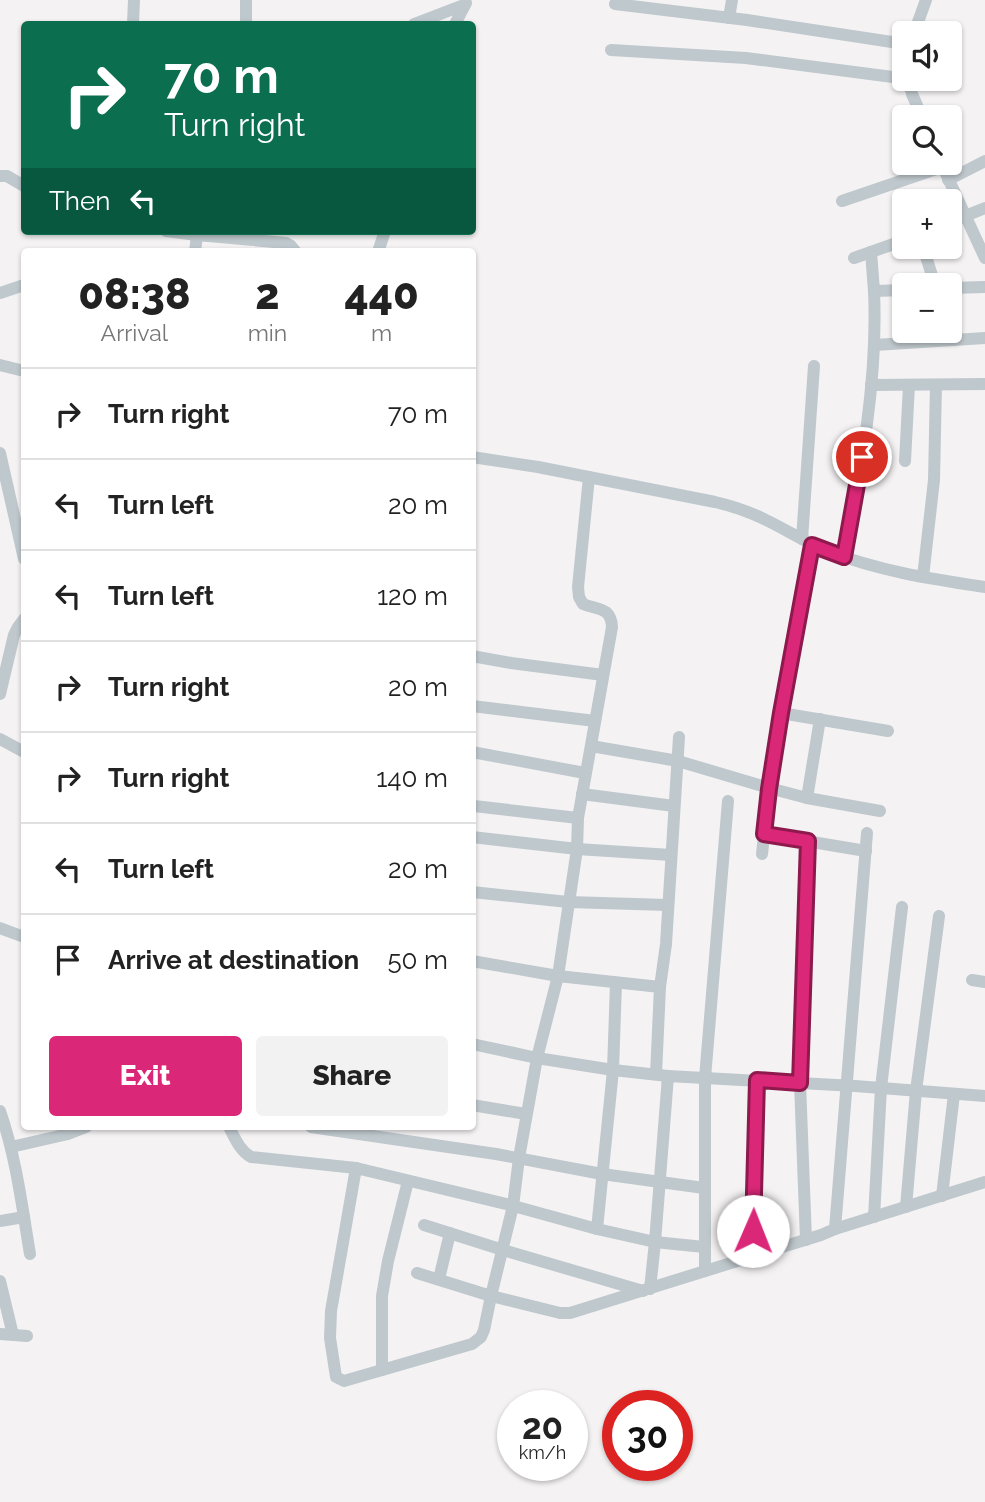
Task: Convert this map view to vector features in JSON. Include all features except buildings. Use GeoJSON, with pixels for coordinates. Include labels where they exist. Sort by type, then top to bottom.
{"type":"FeatureCollection","features":[{"type":"Feature","properties":{"kind":"street"},"geometry":{"type":"LineString","coordinates":[[133,21],[134,0]]}},
{"type":"Feature","properties":{"kind":"street"},"geometry":{"type":"LineString","coordinates":[[246,0],[246,21]]}},
{"type":"Feature","properties":{"kind":"street"},"geometry":{"type":"LineString","coordinates":[[729,18],[732,0]]}},
{"type":"Feature","properties":{"kind":"street"},"geometry":{"type":"LineString","coordinates":[[918,21],[926,0]]}},
{"type":"Feature","properties":{"kind":"street"},"geometry":{"type":"LineString","coordinates":[[421,21],[466,3]]}},
{"type":"Feature","properties":{"kind":"street"},"geometry":{"type":"LineString","coordinates":[[457,21],[466,3]]}},
{"type":"Feature","properties":{"kind":"street"},"geometry":{"type":"LineString","coordinates":[[615,4],[892,42]]}},
{"type":"Feature","properties":{"kind":"street"},"geometry":{"type":"LineString","coordinates":[[611,50],[746,58],[892,77]]}},
{"type":"Feature","properties":{"kind":"street"},"geometry":{"type":"LineString","coordinates":[[948,180],[985,161]]}},
{"type":"Feature","properties":{"kind":"street"},"geometry":{"type":"LineString","coordinates":[[842,201],[914,175]]}},
{"type":"Feature","properties":{"kind":"street"},"geometry":{"type":"LineString","coordinates":[[946,175],[985,258]]}},
{"type":"Feature","properties":{"kind":"street"},"geometry":{"type":"LineString","coordinates":[[0,176],[7,176],[21,184]]}},
{"type":"Feature","properties":{"kind":"street"},"geometry":{"type":"LineString","coordinates":[[962,218],[985,208]]}},
{"type":"Feature","properties":{"kind":"street"},"geometry":{"type":"LineString","coordinates":[[195,248],[197,235],[286,243],[293,248]]}},
{"type":"Feature","properties":{"kind":"street"},"geometry":{"type":"LineString","coordinates":[[854,258],[892,245]]}},
{"type":"Feature","properties":{"kind":"street"},"geometry":{"type":"LineString","coordinates":[[844,557],[859,481],[875,345],[871,252]]}},
{"type":"Feature","properties":{"kind":"street"},"geometry":{"type":"LineString","coordinates":[[0,293],[21,286]]}},
{"type":"Feature","properties":{"kind":"street"},"geometry":{"type":"LineString","coordinates":[[962,288],[985,287]]}},
{"type":"Feature","properties":{"kind":"street"},"geometry":{"type":"LineString","coordinates":[[874,291],[892,290]]}},
{"type":"Feature","properties":{"kind":"street"},"geometry":{"type":"LineString","coordinates":[[875,345],[985,338]]}},
{"type":"Feature","properties":{"kind":"street"},"geometry":{"type":"LineString","coordinates":[[0,365],[21,370]]}},
{"type":"Feature","properties":{"kind":"street"},"geometry":{"type":"LineString","coordinates":[[762,854],[769,789],[807,542],[814,366]]}},
{"type":"Feature","properties":{"kind":"street"},"geometry":{"type":"LineString","coordinates":[[871,385],[985,384]]}},
{"type":"Feature","properties":{"kind":"street"},"geometry":{"type":"LineString","coordinates":[[905,461],[909,385]]}},
{"type":"Feature","properties":{"kind":"street"},"geometry":{"type":"LineString","coordinates":[[923,577],[934,480],[936,385]]}},
{"type":"Feature","properties":{"kind":"street"},"geometry":{"type":"LineString","coordinates":[[0,453],[21,533]]}},
{"type":"Feature","properties":{"kind":"street"},"geometry":{"type":"LineString","coordinates":[[476,458],[538,467],[730,506],[844,557],[923,577],[985,587]]}},
{"type":"Feature","properties":{"kind":"street"},"geometry":{"type":"LineString","coordinates":[[356,1168],[331,1311],[330,1338],[336,1377],[344,1381],[477,1341],[484,1330],[513,1206],[537,1058],[558,975],[577,849],[578,818],[612,622],[605,610],[583,604],[579,597],[589,477]]}},
{"type":"Feature","properties":{"kind":"street"},"geometry":{"type":"LineString","coordinates":[[0,694],[15,635],[21,623]]}},
{"type":"Feature","properties":{"kind":"street"},"geometry":{"type":"LineString","coordinates":[[476,657],[603,675]]}},
{"type":"Feature","properties":{"kind":"street"},"geometry":{"type":"LineString","coordinates":[[476,706],[595,721]]}},
{"type":"Feature","properties":{"kind":"street"},"geometry":{"type":"LineString","coordinates":[[781,713],[888,731]]}},
{"type":"Feature","properties":{"kind":"street"},"geometry":{"type":"LineString","coordinates":[[807,798],[820,719]]}},
{"type":"Feature","properties":{"kind":"street"},"geometry":{"type":"LineString","coordinates":[[647,1290],[655,1242],[660,1182],[660,987],[666,944],[679,737]]}},
{"type":"Feature","properties":{"kind":"street"},"geometry":{"type":"LineString","coordinates":[[0,738],[21,750]]}},
{"type":"Feature","properties":{"kind":"street"},"geometry":{"type":"LineString","coordinates":[[591,747],[678,761],[769,789],[880,811]]}},
{"type":"Feature","properties":{"kind":"street"},"geometry":{"type":"LineString","coordinates":[[476,753],[585,773]]}},
{"type":"Feature","properties":{"kind":"street"},"geometry":{"type":"LineString","coordinates":[[582,794],[674,807]]}},
{"type":"Feature","properties":{"kind":"street"},"geometry":{"type":"LineString","coordinates":[[705,1271],[705,1078],[728,801]]}},
{"type":"Feature","properties":{"kind":"street"},"geometry":{"type":"LineString","coordinates":[[476,806],[578,818]]}},
{"type":"Feature","properties":{"kind":"street"},"geometry":{"type":"LineString","coordinates":[[835,1229],[867,833]]}},
{"type":"Feature","properties":{"kind":"street"},"geometry":{"type":"LineString","coordinates":[[764,834],[866,851]]}},
{"type":"Feature","properties":{"kind":"street"},"geometry":{"type":"LineString","coordinates":[[476,837],[577,849],[671,855]]}},
{"type":"Feature","properties":{"kind":"street"},"geometry":{"type":"LineString","coordinates":[[806,1240],[800,1083],[808,841]]}},
{"type":"Feature","properties":{"kind":"street"},"geometry":{"type":"LineString","coordinates":[[476,892],[568,902],[668,905]]}},
{"type":"Feature","properties":{"kind":"street"},"geometry":{"type":"LineString","coordinates":[[874,1217],[881,1088],[902,907]]}},
{"type":"Feature","properties":{"kind":"street"},"geometry":{"type":"LineString","coordinates":[[906,1207],[916,1091],[939,916]]}},
{"type":"Feature","properties":{"kind":"street"},"geometry":{"type":"LineString","coordinates":[[0,928],[21,936]]}},
{"type":"Feature","properties":{"kind":"street"},"geometry":{"type":"LineString","coordinates":[[476,962],[660,987]]}},
{"type":"Feature","properties":{"kind":"street"},"geometry":{"type":"LineString","coordinates":[[597,1229],[613,1070],[616,982]]}},
{"type":"Feature","properties":{"kind":"street"},"geometry":{"type":"LineString","coordinates":[[476,1045],[537,1058],[662,1075],[985,1096]]}},
{"type":"Feature","properties":{"kind":"street"},"geometry":{"type":"LineString","coordinates":[[753,1256],[757,1080]]}},
{"type":"Feature","properties":{"kind":"street"},"geometry":{"type":"LineString","coordinates":[[942,1196],[954,1094]]}},
{"type":"Feature","properties":{"kind":"street"},"geometry":{"type":"LineString","coordinates":[[476,1106],[526,1114]]}},
{"type":"Feature","properties":{"kind":"street"},"geometry":{"type":"LineString","coordinates":[[0,1111],[11,1147],[30,1254]]}},
{"type":"Feature","properties":{"kind":"street"},"geometry":{"type":"LineString","coordinates":[[11,1147],[78,1130]]}},
{"type":"Feature","properties":{"kind":"street"},"geometry":{"type":"LineString","coordinates":[[231,1130],[241,1149],[251,1157],[356,1168],[597,1229],[655,1242],[704,1247]]}},
{"type":"Feature","properties":{"kind":"street"},"geometry":{"type":"LineString","coordinates":[[331,1130],[704,1188]]}},
{"type":"Feature","properties":{"kind":"street"},"geometry":{"type":"LineString","coordinates":[[382,1370],[382,1296],[408,1181]]}},
{"type":"Feature","properties":{"kind":"street"},"geometry":{"type":"LineString","coordinates":[[417,1273],[491,1296],[564,1314],[985,1182]]}},
{"type":"Feature","properties":{"kind":"street"},"geometry":{"type":"LineString","coordinates":[[0,1221],[24,1217]]}},
{"type":"Feature","properties":{"kind":"street"},"geometry":{"type":"LineString","coordinates":[[424,1225],[647,1290]]}},
{"type":"Feature","properties":{"kind":"street"},"geometry":{"type":"LineString","coordinates":[[439,1279],[450,1233]]}},
{"type":"Feature","properties":{"kind":"street"},"geometry":{"type":"LineString","coordinates":[[0,1281],[13,1335]]}},
{"type":"Feature","properties":{"kind":"route"},"geometry":{"type":"LineString","coordinates":[[753,1231],[757,1080],[800,1083],[808,841],[764,834],[769,789],[812,545],[844,557],[862,457]]}}]}
